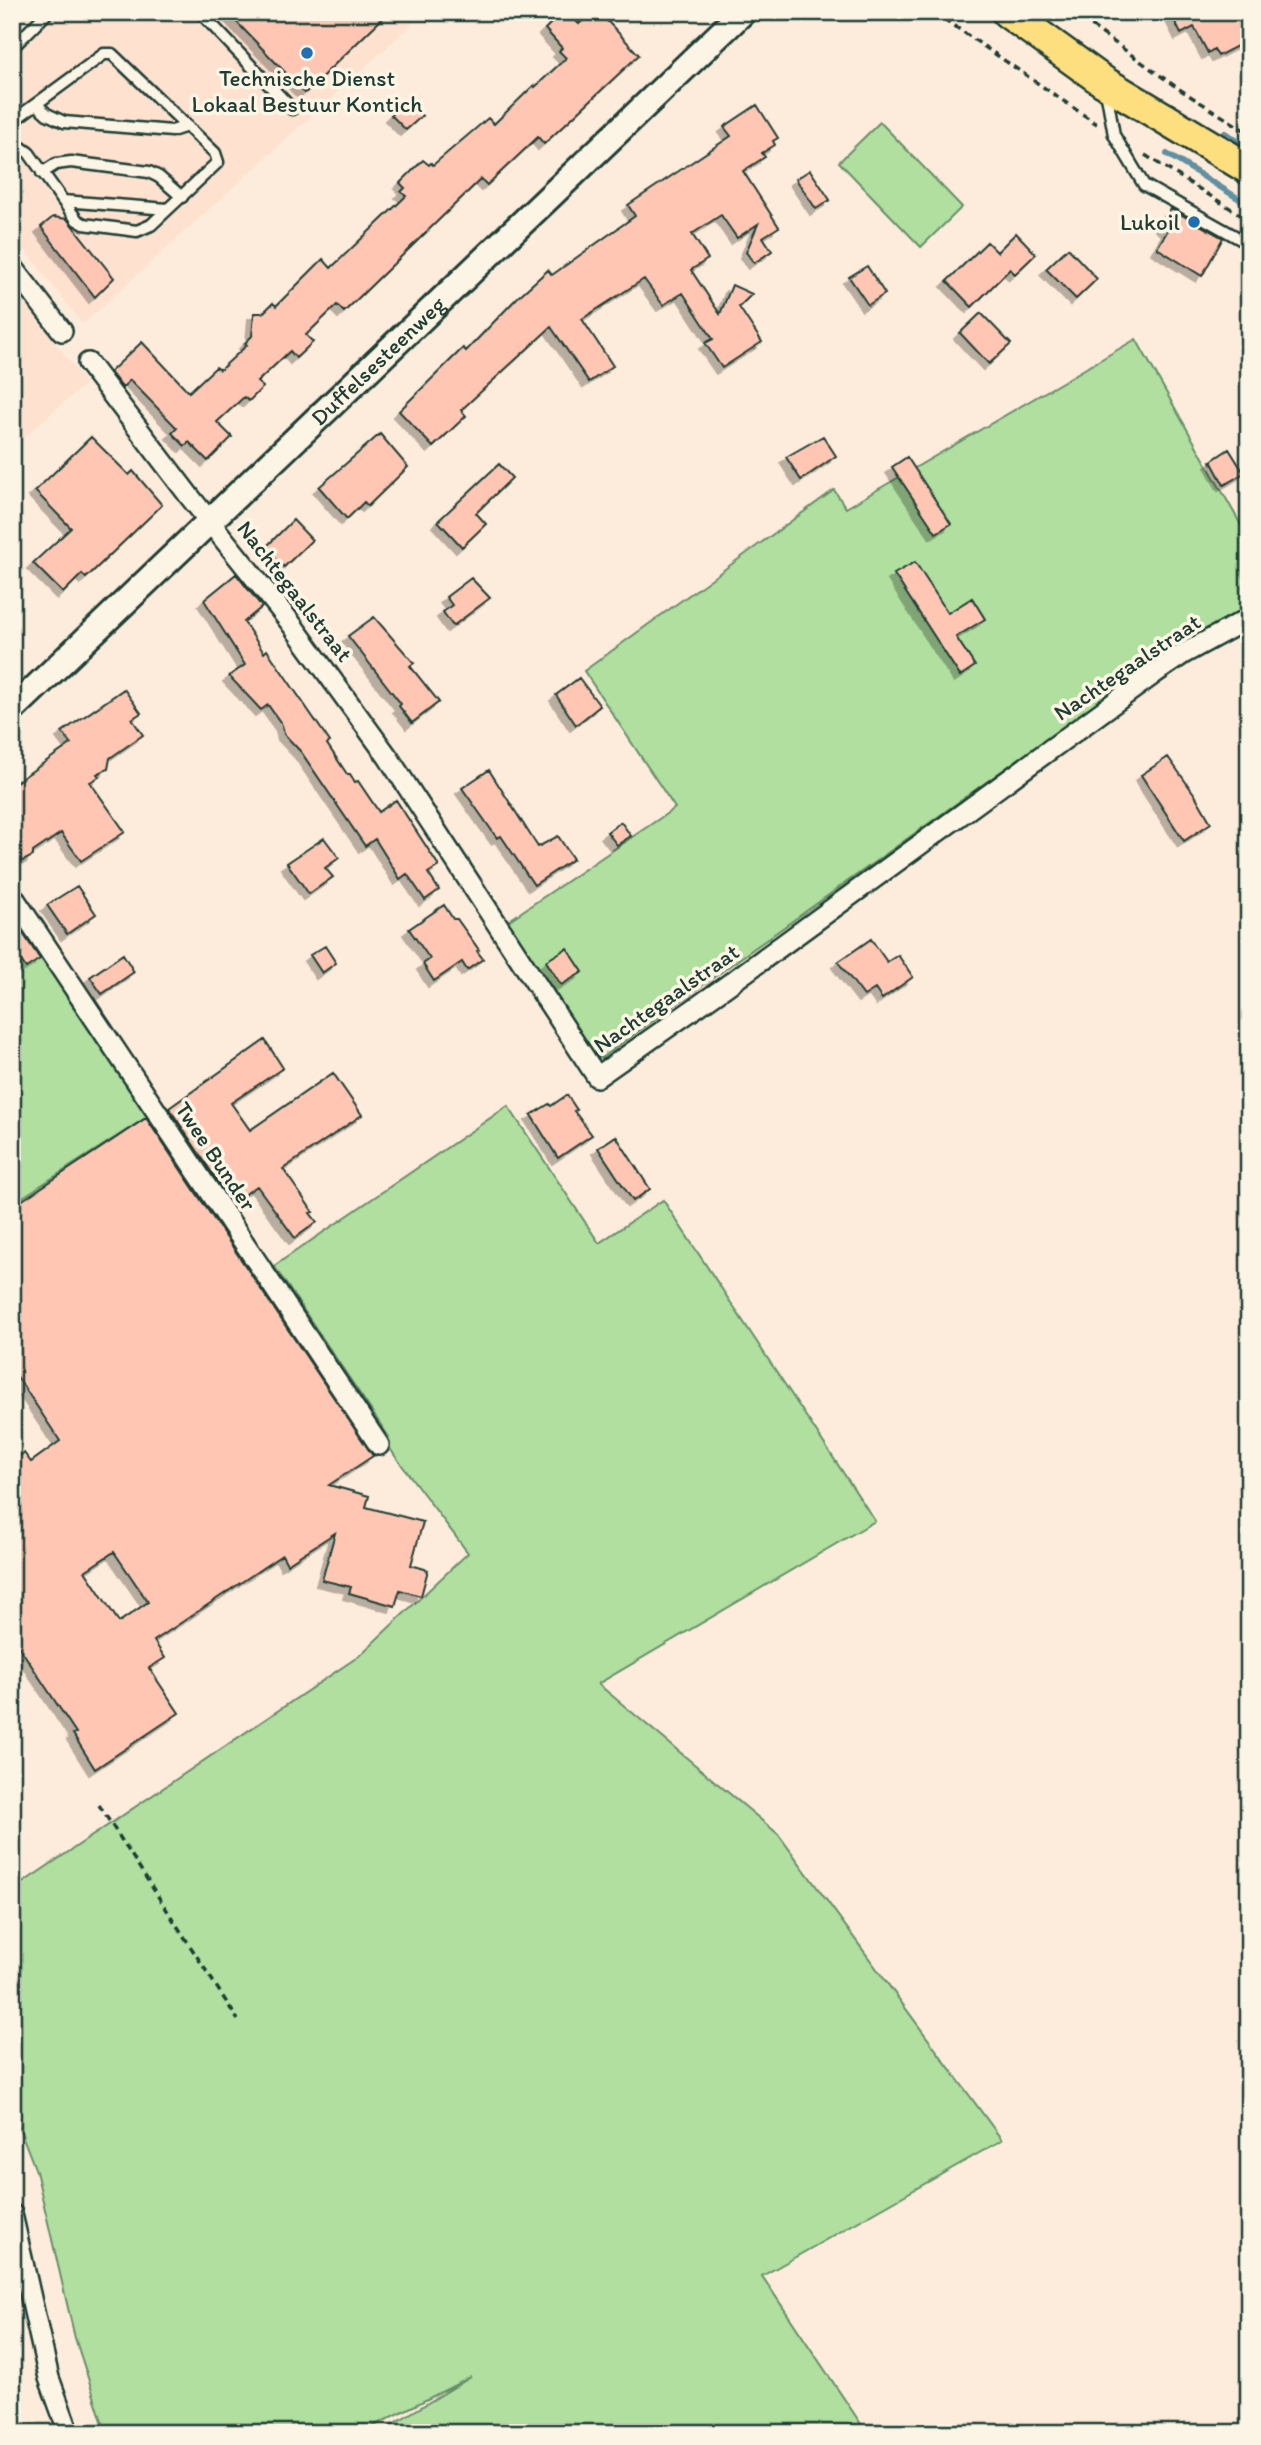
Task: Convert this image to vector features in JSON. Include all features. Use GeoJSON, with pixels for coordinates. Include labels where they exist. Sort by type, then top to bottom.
{"type":"FeatureCollection","features":[{"type":"Feature","properties":{"kind":"main road"},"geometry":{"type":"LineString","coordinates":[[1007,12],[1104,82],[1249,169]]}},
{"type":"Feature","properties":{"kind":"street","name":"Duffelsesteenweg"},"geometry":{"type":"LineString","coordinates":[[12,710],[743,12]]}},
{"type":"Feature","properties":{"kind":"street"},"geometry":{"type":"LineString","coordinates":[[12,266],[62,331]]}},
{"type":"Feature","properties":{"kind":"street"},"geometry":{"type":"LineString","coordinates":[[88,363],[209,521]]}},
{"type":"Feature","properties":{"kind":"street","name":"Nachtegaalstraat"},"geometry":{"type":"LineString","coordinates":[[209,521],[290,622],[388,757],[597,1077],[747,971],[1154,673],[1249,618]]}},
{"type":"Feature","properties":{"kind":"street","name":"Twee Bunder"},"geometry":{"type":"LineString","coordinates":[[12,895],[379,1445]]}},
{"type":"Feature","properties":{"kind":"street"},"geometry":{"type":"LineString","coordinates":[[12,2214],[49,2378],[69,2433]]}},
{"type":"Feature","properties":{"kind":"lane"},"geometry":{"type":"LineString","coordinates":[[12,48],[48,12]]}},
{"type":"Feature","properties":{"kind":"lane"},"geometry":{"type":"LineString","coordinates":[[200,12],[292,109]]}},
{"type":"Feature","properties":{"kind":"lane"},"geometry":{"type":"LineString","coordinates":[[12,132],[15,118],[108,53],[117,58],[187,125],[215,153],[218,162],[151,225],[137,231],[84,224],[77,220],[29,153],[12,141]]}},
{"type":"Feature","properties":{"kind":"lane"},"geometry":{"type":"LineString","coordinates":[[1104,82],[1114,135],[1144,184],[1241,240],[1249,237]]}},
{"type":"Feature","properties":{"kind":"lane"},"geometry":{"type":"LineString","coordinates":[[36,104],[54,119],[74,124],[172,131],[187,125]]}},
{"type":"Feature","properties":{"kind":"lane"},"geometry":{"type":"LineString","coordinates":[[42,173],[56,164],[71,162],[149,172],[182,197]]}},
{"type":"Feature","properties":{"kind":"lane"},"geometry":{"type":"LineString","coordinates":[[62,201],[168,209]]}},
{"type":"Feature","properties":{"kind":"path"},"geometry":{"type":"LineString","coordinates":[[934,12],[1114,135],[1249,220]]}},
{"type":"Feature","properties":{"kind":"path"},"geometry":{"type":"LineString","coordinates":[[1072,12],[1179,89],[1249,133]]}},
{"type":"Feature","properties":{"kind":"path"},"geometry":{"type":"LineString","coordinates":[[99,1805],[238,2020]]}},
{"type":"Feature","properties":{"kind":"shaded area"},"geometry":{"type":"Polygon","coordinates":[[[12,12],[425,12],[83,324],[12,233],[12,12]]]}},
{"type":"Feature","properties":{"kind":"shaded area"},"geometry":{"type":"Polygon","coordinates":[[[12,286],[86,383],[12,448],[12,286]]]}},
{"type":"Feature","properties":{"kind":"green space"},"geometry":{"type":"Polygon","coordinates":[[[880,122],[962,207],[921,247],[839,162],[880,122]]]}},
{"type":"Feature","properties":{"kind":"green space"},"geometry":{"type":"Polygon","coordinates":[[[1136,339],[1249,539],[1249,609],[1143,670],[601,1058],[596,1056],[508,921],[675,808],[584,671],[834,490],[846,508],[1136,339]]]}},
{"type":"Feature","properties":{"kind":"green space"},"geometry":{"type":"Polygon","coordinates":[[[40,951],[150,1115],[12,1204],[12,970],[40,951]]]}},
{"type":"Feature","properties":{"kind":"green space"},"geometry":{"type":"Polygon","coordinates":[[[508,1106],[599,1243],[663,1200],[875,1521],[598,1684],[778,1834],[1002,2140],[762,2276],[867,2433],[378,2433],[471,2377],[360,2433],[106,2433],[75,2338],[36,2171],[12,2109],[12,1890],[359,1656],[468,1553],[395,1456],[385,1441],[389,1437],[274,1266],[508,1106]]]}},
{"type":"Feature","properties":{"kind":"building","name":"Technische Dienst Lokaal Bestuur Kontich"},"geometry":{"type":"Polygon","coordinates":[[[227,12],[389,12],[305,93],[227,12]]]}},
{"type":"Feature","properties":{"kind":"building"},"geometry":{"type":"Polygon","coordinates":[[[562,12],[567,12],[579,24],[591,12],[599,12],[639,55],[544,144],[538,137],[487,185],[481,179],[344,312],[337,305],[306,335],[313,342],[296,358],[290,351],[257,382],[263,387],[249,401],[244,397],[217,422],[232,437],[208,461],[189,442],[185,446],[172,433],[177,428],[130,380],[122,388],[110,372],[142,342],[189,392],[216,367],[220,370],[247,345],[245,343],[252,336],[254,313],[263,313],[273,303],[276,306],[323,259],[331,268],[406,196],[401,192],[405,188],[400,183],[423,160],[433,165],[488,118],[494,124],[566,58],[559,51],[562,48],[545,29],[562,12]]]}},
{"type":"Feature","properties":{"kind":"building"},"geometry":{"type":"Polygon","coordinates":[[[1170,12],[1249,12],[1249,40],[1218,56],[1214,49],[1208,53],[1194,27],[1181,34],[1170,12]]]}},
{"type":"Feature","properties":{"kind":"building"},"geometry":{"type":"Polygon","coordinates":[[[407,99],[422,116],[406,130],[391,115],[407,99]]]}},
{"type":"Feature","properties":{"kind":"building"},"geometry":{"type":"Polygon","coordinates":[[[757,105],[778,138],[773,141],[775,145],[762,153],[765,157],[743,171],[779,227],[763,237],[772,251],[754,263],[746,252],[758,224],[737,238],[721,215],[692,234],[708,259],[691,270],[720,314],[732,285],[752,294],[739,307],[762,342],[722,368],[705,343],[713,339],[683,293],[663,305],[644,279],[582,319],[613,366],[589,382],[551,327],[461,410],[466,416],[433,447],[399,411],[463,348],[466,351],[548,270],[552,275],[635,216],[628,205],[731,136],[724,127],[757,105]]]}},
{"type":"Feature","properties":{"kind":"building"},"geometry":{"type":"Polygon","coordinates":[[[810,170],[830,200],[816,209],[796,179],[810,170]]]}},
{"type":"Feature","properties":{"kind":"building"},"geometry":{"type":"Polygon","coordinates":[[[1171,209],[1223,238],[1202,276],[1157,248],[1168,230],[1161,225],[1171,209]]]}},
{"type":"Feature","properties":{"kind":"building"},"geometry":{"type":"Polygon","coordinates":[[[53,217],[67,219],[114,278],[95,297],[41,227],[53,217]]]}},
{"type":"Feature","properties":{"kind":"building"},"geometry":{"type":"Polygon","coordinates":[[[1016,233],[1036,254],[1015,274],[1010,269],[972,307],[947,281],[987,242],[997,252],[1016,233]]]}},
{"type":"Feature","properties":{"kind":"building"},"geometry":{"type":"Polygon","coordinates":[[[1068,248],[1097,279],[1076,299],[1046,269],[1068,248]]]}},
{"type":"Feature","properties":{"kind":"building"},"geometry":{"type":"Polygon","coordinates":[[[867,266],[885,294],[868,305],[849,277],[867,266]]]}},
{"type":"Feature","properties":{"kind":"building"},"geometry":{"type":"Polygon","coordinates":[[[981,313],[1011,344],[989,364],[960,333],[981,313]]]}},
{"type":"Feature","properties":{"kind":"building"},"geometry":{"type":"Polygon","coordinates":[[[380,434],[408,467],[368,506],[364,502],[347,519],[319,487],[380,434]]]}},
{"type":"Feature","properties":{"kind":"building"},"geometry":{"type":"Polygon","coordinates":[[[823,436],[836,456],[801,480],[786,457],[823,436]]]}},
{"type":"Feature","properties":{"kind":"building"},"geometry":{"type":"Polygon","coordinates":[[[91,437],[129,475],[133,471],[162,505],[86,578],[82,574],[63,593],[33,563],[71,528],[35,491],[91,437]]]}},
{"type":"Feature","properties":{"kind":"building"},"geometry":{"type":"Polygon","coordinates":[[[1229,449],[1244,473],[1224,485],[1211,461],[1229,449]]]}},
{"type":"Feature","properties":{"kind":"building"},"geometry":{"type":"Polygon","coordinates":[[[907,457],[951,524],[936,533],[892,467],[907,457]]]}},
{"type":"Feature","properties":{"kind":"building"},"geometry":{"type":"Polygon","coordinates":[[[499,464],[512,478],[476,513],[486,524],[462,547],[438,521],[499,464]]]}},
{"type":"Feature","properties":{"kind":"building"},"geometry":{"type":"Polygon","coordinates":[[[293,520],[312,540],[284,567],[265,548],[293,520]]]}},
{"type":"Feature","properties":{"kind":"building"},"geometry":{"type":"Polygon","coordinates":[[[915,562],[948,613],[972,598],[985,619],[956,637],[975,666],[960,676],[894,574],[915,562]]]}},
{"type":"Feature","properties":{"kind":"building"},"geometry":{"type":"Polygon","coordinates":[[[236,574],[262,607],[244,622],[264,653],[267,650],[330,742],[327,744],[347,774],[350,774],[355,782],[358,781],[379,812],[396,800],[439,866],[428,873],[439,890],[425,900],[407,874],[400,879],[375,839],[365,846],[301,752],[284,734],[282,725],[268,705],[261,710],[229,676],[245,665],[204,600],[236,574]]]}},
{"type":"Feature","properties":{"kind":"building"},"geometry":{"type":"Polygon","coordinates":[[[471,578],[490,598],[453,626],[443,612],[452,605],[446,597],[471,578]]]}},
{"type":"Feature","properties":{"kind":"building"},"geometry":{"type":"Polygon","coordinates":[[[374,617],[414,663],[410,666],[439,702],[412,723],[399,706],[401,704],[348,636],[374,617]]]}},
{"type":"Feature","properties":{"kind":"building"},"geometry":{"type":"Polygon","coordinates":[[[579,678],[600,706],[576,725],[556,695],[579,678]]]}},
{"type":"Feature","properties":{"kind":"building"},"geometry":{"type":"Polygon","coordinates":[[[124,689],[141,713],[132,719],[143,735],[110,758],[108,769],[97,774],[99,777],[90,782],[125,832],[81,861],[61,833],[23,861],[12,857],[12,785],[71,744],[62,732],[124,689]]]}},
{"type":"Feature","properties":{"kind":"building"},"geometry":{"type":"Polygon","coordinates":[[[1168,757],[1211,823],[1184,841],[1141,775],[1168,757]]]}},
{"type":"Feature","properties":{"kind":"building"},"geometry":{"type":"Polygon","coordinates":[[[489,770],[538,847],[558,836],[573,859],[534,885],[501,836],[497,838],[462,788],[489,770]]]}},
{"type":"Feature","properties":{"kind":"building"},"geometry":{"type":"Polygon","coordinates":[[[621,822],[631,836],[617,845],[607,832],[621,822]]]}},
{"type":"Feature","properties":{"kind":"building"},"geometry":{"type":"Polygon","coordinates":[[[324,838],[339,858],[325,868],[333,877],[309,894],[287,863],[324,838]]]}},
{"type":"Feature","properties":{"kind":"building"},"geometry":{"type":"Polygon","coordinates":[[[77,886],[96,914],[67,934],[47,905],[77,886]]]}},
{"type":"Feature","properties":{"kind":"building"},"geometry":{"type":"Polygon","coordinates":[[[444,905],[453,919],[457,919],[483,959],[467,970],[462,962],[434,981],[423,964],[430,959],[409,929],[444,905]]]}},
{"type":"Feature","properties":{"kind":"building"},"geometry":{"type":"Polygon","coordinates":[[[12,917],[40,959],[26,968],[12,947],[12,917]]]}},
{"type":"Feature","properties":{"kind":"building"},"geometry":{"type":"Polygon","coordinates":[[[871,939],[887,962],[898,955],[913,977],[882,999],[875,989],[864,996],[838,962],[871,939]]]}},
{"type":"Feature","properties":{"kind":"building"},"geometry":{"type":"Polygon","coordinates":[[[325,946],[336,963],[322,973],[310,955],[325,946]]]}},
{"type":"Feature","properties":{"kind":"building"},"geometry":{"type":"Polygon","coordinates":[[[567,948],[583,972],[561,985],[546,961],[567,948]]]}},
{"type":"Feature","properties":{"kind":"building"},"geometry":{"type":"Polygon","coordinates":[[[123,954],[134,972],[102,994],[90,977],[123,954]]]}},
{"type":"Feature","properties":{"kind":"building"},"geometry":{"type":"Polygon","coordinates":[[[265,1040],[283,1068],[231,1103],[250,1130],[333,1073],[362,1115],[283,1169],[317,1222],[295,1238],[257,1186],[232,1203],[169,1108],[265,1040]]]}},
{"type":"Feature","properties":{"kind":"building"},"geometry":{"type":"Polygon","coordinates":[[[567,1095],[577,1110],[574,1111],[592,1135],[558,1158],[531,1115],[567,1095]]]}},
{"type":"Feature","properties":{"kind":"building"},"geometry":{"type":"Polygon","coordinates":[[[146,1118],[373,1456],[329,1485],[369,1496],[366,1507],[423,1522],[411,1565],[428,1570],[421,1596],[400,1590],[395,1606],[349,1593],[351,1587],[322,1580],[335,1533],[287,1564],[282,1555],[154,1641],[165,1658],[149,1668],[179,1713],[95,1769],[73,1734],[76,1733],[12,1636],[12,1461],[24,1453],[31,1462],[60,1441],[12,1369],[12,1207],[146,1118]],[[114,1552],[85,1571],[119,1622],[148,1602],[114,1552]]]}},
{"type":"Feature","properties":{"kind":"building"},"geometry":{"type":"Polygon","coordinates":[[[616,1136],[650,1189],[633,1201],[598,1148],[616,1136]]]}},
{"type":"Feature","properties":{"kind":"waterway"},"geometry":{"type":"LineString","coordinates":[[1225,133],[1249,148]]}},
{"type":"Feature","properties":{"kind":"waterway"},"geometry":{"type":"LineString","coordinates":[[1167,154],[1249,205]]}},
{"type":"Feature","properties":{"kind":"place","name":"Technische Dienst Lokaal Bestuur Kontich"},"geometry":{"type":"Point","coordinates":[307,53]}},
{"type":"Feature","properties":{"kind":"place","name":"Lukoil"},"geometry":{"type":"Point","coordinates":[1194,222]}}]}
